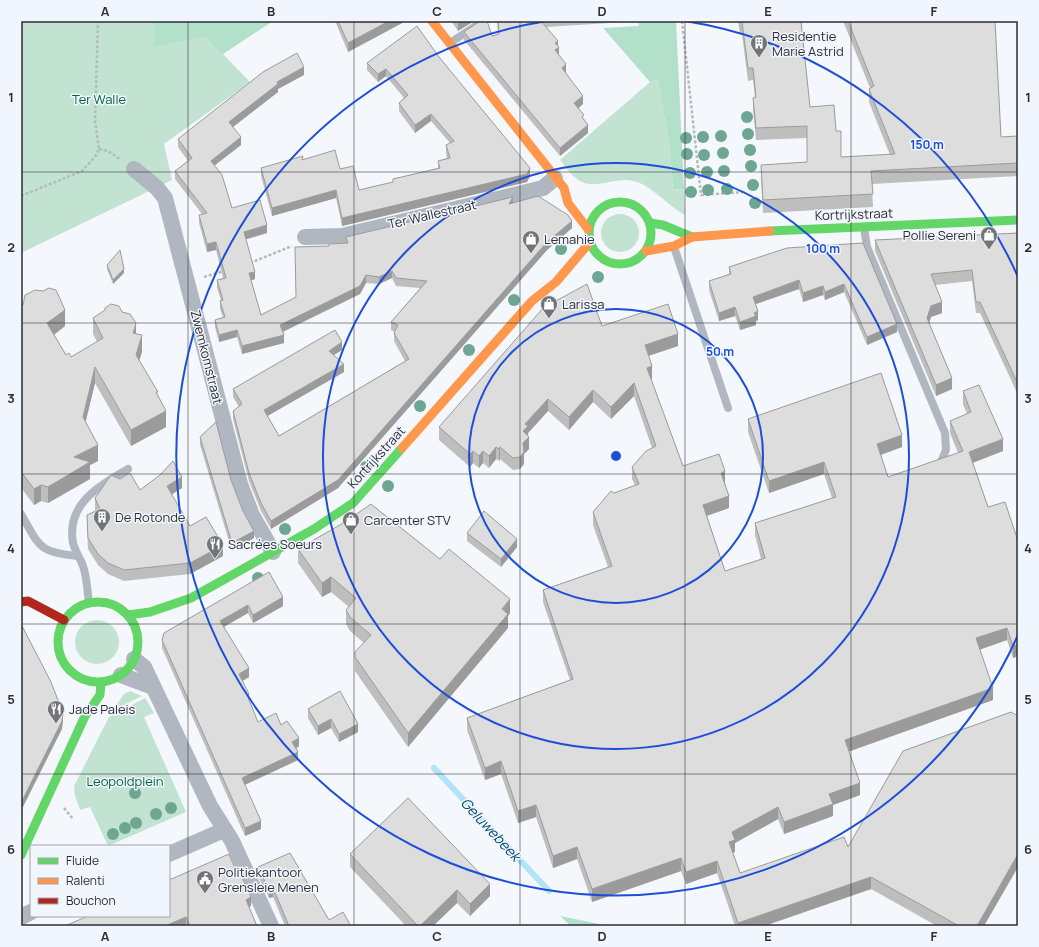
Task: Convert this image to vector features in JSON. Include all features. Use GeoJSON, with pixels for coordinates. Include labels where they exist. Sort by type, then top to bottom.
{"type":"FeatureCollection","features":[{"type":"Feature","properties":{"kind":"street"},"geometry":{"type":"LineString","coordinates":[[432,21],[559,183],[568,203],[588,229]]}},
{"type":"Feature","properties":{"kind":"street","name":"Zwemkomstraat"},"geometry":{"type":"LineString","coordinates":[[134,169],[157,188],[165,198],[240,484],[252,515],[273,552]]}},
{"type":"Feature","properties":{"kind":"street"},"geometry":{"type":"LineString","coordinates":[[559,183],[574,193]]}},
{"type":"Feature","properties":{"kind":"street","name":"Ter Wallestraat"},"geometry":{"type":"LineString","coordinates":[[305,237],[342,236],[559,183]]}},
{"type":"Feature","properties":{"kind":"street"},"geometry":{"type":"LineString","coordinates":[[592,201],[603,205],[624,202],[634,206],[643,213],[650,223],[651,237],[646,251],[636,260],[624,264],[604,260],[594,251],[590,242],[588,229],[593,215],[603,205]]}},
{"type":"Feature","properties":{"kind":"street","name":"Kortrijkstraat"},"geometry":{"type":"LineString","coordinates":[[646,251],[674,246],[692,237],[748,232],[1018,220]]}},
{"type":"Feature","properties":{"kind":"street","name":"Kortrijkstraat"},"geometry":{"type":"LineString","coordinates":[[650,223],[663,225],[692,237]]}},
{"type":"Feature","properties":{"kind":"street","name":"Kortrijkstraat"},"geometry":{"type":"LineString","coordinates":[[128,615],[150,612],[179,603],[273,552],[353,503],[532,301],[556,282],[590,242]]}},
{"type":"Feature","properties":{"kind":"street"},"geometry":{"type":"LineString","coordinates":[[592,265],[604,260]]}},
{"type":"Feature","properties":{"kind":"street","name":"Kortrijkstraat"},"geometry":{"type":"LineString","coordinates":[[556,282],[578,272]]}},
{"type":"Feature","properties":{"kind":"street"},"geometry":{"type":"LineString","coordinates":[[23,597],[64,620]]}},
{"type":"Feature","properties":{"kind":"street"},"geometry":{"type":"LineString","coordinates":[[100,601],[110,603],[128,615],[136,627],[138,640],[134,659],[129,668],[121,675],[111,680],[82,683],[71,673],[59,654],[58,636],[64,620],[75,609],[89,602],[100,601]]}},
{"type":"Feature","properties":{"kind":"street","name":"Kortrijkstraat"},"geometry":{"type":"LineString","coordinates":[[162,619],[179,603]]}},
{"type":"Feature","properties":{"kind":"street"},"geometry":{"type":"LineString","coordinates":[[138,640],[150,630]]}},
{"type":"Feature","properties":{"kind":"street"},"geometry":{"type":"LineString","coordinates":[[134,659],[144,667],[210,806],[232,841],[271,926]]}},
{"type":"Feature","properties":{"kind":"street"},"geometry":{"type":"LineString","coordinates":[[121,675],[153,687]]}},
{"type":"Feature","properties":{"kind":"street"},"geometry":{"type":"LineString","coordinates":[[21,855],[85,716],[100,695],[100,682]]}},
{"type":"Feature","properties":{"kind":"street"},"geometry":{"type":"LineString","coordinates":[[84,701],[85,716]]}},
{"type":"Feature","properties":{"kind":"street"},"geometry":{"type":"LineString","coordinates":[[170,854],[224,830]]}},
{"type":"Feature","properties":{"kind":"lane"},"geometry":{"type":"LineString","coordinates":[[449,43],[483,21]]}},
{"type":"Feature","properties":{"kind":"lane"},"geometry":{"type":"LineString","coordinates":[[864,227],[869,252],[945,433],[946,450],[941,462]]}},
{"type":"Feature","properties":{"kind":"lane"},"geometry":{"type":"LineString","coordinates":[[674,246],[728,408]]}},
{"type":"Feature","properties":{"kind":"lane"},"geometry":{"type":"LineString","coordinates":[[89,602],[83,567],[73,543],[73,525],[77,511],[85,499],[103,484],[128,469]]}},
{"type":"Feature","properties":{"kind":"lane"},"geometry":{"type":"LineString","coordinates":[[21,514],[38,543],[47,551],[78,556]]}},
{"type":"Feature","properties":{"kind":"path"},"geometry":{"type":"LineString","coordinates":[[21,196],[82,171],[99,149],[95,121],[98,21]]}},
{"type":"Feature","properties":{"kind":"path"},"geometry":{"type":"LineString","coordinates":[[682,21],[701,195],[743,192]]}},
{"type":"Feature","properties":{"kind":"path"},"geometry":{"type":"LineString","coordinates":[[99,149],[108,151],[134,169]]}},
{"type":"Feature","properties":{"kind":"path"},"geometry":{"type":"LineString","coordinates":[[249,263],[282,251],[305,237]]}},
{"type":"Feature","properties":{"kind":"path"},"geometry":{"type":"LineString","coordinates":[[188,281],[228,270]]}},
{"type":"Feature","properties":{"kind":"green space","name":"Ter Walle"},"geometry":{"type":"Polygon","coordinates":[[[21,21],[273,21],[223,54],[250,82],[164,144],[172,180],[21,253],[21,21]]]}},
{"type":"Feature","properties":{"kind":"green space"},"geometry":{"type":"Polygon","coordinates":[[[154,21],[273,21],[222,54],[205,36],[154,47],[154,21]]]}},
{"type":"Feature","properties":{"kind":"green space"},"geometry":{"type":"Polygon","coordinates":[[[638,21],[676,21],[684,190],[673,189],[670,150],[658,80],[650,82],[603,28],[639,26],[638,21]]]}},
{"type":"Feature","properties":{"kind":"green space"},"geometry":{"type":"Polygon","coordinates":[[[658,80],[670,150],[673,189],[684,190],[685,215],[647,187],[634,181],[619,180],[597,184],[584,183],[572,175],[560,160],[650,82],[658,80]]]}},
{"type":"Feature","properties":{"kind":"green space"},"geometry":{"type":"Polygon","coordinates":[[[616,214],[624,214],[634,219],[638,226],[638,240],[634,247],[624,252],[616,252],[606,247],[604,244],[601,237],[601,229],[606,219],[609,217],[616,214]]]}},
{"type":"Feature","properties":{"kind":"green space"},"geometry":{"type":"Polygon","coordinates":[[[93,620],[101,620],[113,626],[119,638],[119,646],[113,658],[101,664],[93,664],[81,658],[75,646],[75,638],[81,626],[93,620]]]}},
{"type":"Feature","properties":{"kind":"green space"},"geometry":{"type":"Polygon","coordinates":[[[130,691],[142,696],[112,711],[124,694],[130,691]]]}},
{"type":"Feature","properties":{"kind":"green space","name":"Leopoldplein"},"geometry":{"type":"Polygon","coordinates":[[[145,698],[154,713],[144,717],[186,812],[108,845],[90,807],[80,810],[75,796],[74,786],[109,717],[145,698]]]}},
{"type":"Feature","properties":{"kind":"green space"},"geometry":{"type":"Polygon","coordinates":[[[560,916],[609,926],[571,926],[560,916]]]}},
{"type":"Feature","properties":{"kind":"building"},"geometry":{"type":"Polygon","coordinates":[[[338,21],[389,21],[348,43],[338,21]]]}},
{"type":"Feature","properties":{"kind":"building"},"geometry":{"type":"Polygon","coordinates":[[[480,21],[487,21],[492,36],[499,34],[498,21],[541,21],[558,41],[555,43],[559,47],[555,50],[566,64],[562,68],[583,96],[574,103],[584,115],[582,117],[588,125],[560,148],[464,32],[480,21]]]}},
{"type":"Feature","properties":{"kind":"building"},"geometry":{"type":"Polygon","coordinates":[[[740,21],[801,21],[810,107],[834,105],[836,131],[841,131],[841,157],[895,154],[869,89],[874,86],[848,21],[995,21],[1001,137],[1018,136],[1018,163],[871,171],[873,194],[763,200],[761,165],[807,162],[807,126],[756,128],[753,98],[756,97],[753,68],[748,68],[742,22],[740,21]]]}},
{"type":"Feature","properties":{"kind":"building"},"geometry":{"type":"Polygon","coordinates":[[[417,26],[439,57],[530,168],[527,174],[342,218],[336,190],[272,208],[261,168],[303,156],[302,160],[335,150],[340,169],[353,166],[359,190],[393,182],[393,179],[440,168],[438,161],[450,158],[446,145],[454,141],[431,114],[415,125],[399,103],[408,95],[386,69],[378,74],[367,63],[417,26]]]}},
{"type":"Feature","properties":{"kind":"building"},"geometry":{"type":"Polygon","coordinates":[[[297,53],[304,67],[277,82],[278,84],[229,122],[241,137],[211,161],[222,175],[232,208],[260,200],[267,225],[244,232],[255,272],[249,273],[261,315],[296,297],[295,247],[329,246],[329,244],[348,243],[346,237],[513,197],[509,204],[538,196],[568,215],[572,221],[547,242],[338,480],[271,521],[261,503],[249,473],[233,411],[242,404],[233,389],[335,330],[342,342],[329,351],[344,364],[264,410],[279,436],[409,359],[394,333],[398,325],[391,322],[427,281],[396,278],[392,271],[379,277],[366,275],[360,286],[280,325],[284,335],[242,346],[237,330],[219,335],[215,320],[225,317],[220,301],[223,300],[217,280],[226,278],[216,242],[207,244],[199,215],[207,213],[175,171],[192,158],[178,139],[263,72],[297,53]]]}},
{"type":"Feature","properties":{"kind":"building"},"geometry":{"type":"Polygon","coordinates":[[[1018,233],[1018,384],[980,302],[976,302],[972,270],[931,274],[942,302],[931,306],[927,318],[952,378],[936,385],[875,240],[1018,233]]]}},
{"type":"Feature","properties":{"kind":"building"},"geometry":{"type":"Polygon","coordinates":[[[863,243],[897,324],[867,337],[844,284],[825,292],[823,286],[803,293],[799,280],[753,297],[758,311],[754,313],[756,316],[740,322],[735,307],[719,313],[709,281],[731,274],[729,267],[787,248],[863,243]]]}},
{"type":"Feature","properties":{"kind":"building"},"geometry":{"type":"Polygon","coordinates":[[[120,250],[124,269],[113,280],[107,265],[120,250]]]}},
{"type":"Feature","properties":{"kind":"building"},"geometry":{"type":"Polygon","coordinates":[[[587,284],[602,326],[668,304],[678,334],[645,345],[652,366],[647,368],[683,466],[719,454],[725,471],[721,473],[729,496],[703,505],[725,571],[765,558],[755,523],[836,497],[824,462],[769,481],[748,419],[881,373],[902,435],[877,444],[888,477],[963,451],[950,421],[971,412],[963,391],[979,385],[1003,439],[969,452],[988,507],[1005,502],[1018,541],[1018,644],[1013,646],[1007,628],[976,638],[993,688],[845,740],[860,783],[829,794],[833,804],[784,822],[778,807],[732,832],[735,840],[729,842],[740,873],[844,837],[848,847],[903,751],[1011,712],[1018,716],[1018,854],[977,926],[959,926],[871,877],[738,923],[717,861],[686,872],[681,858],[592,889],[577,847],[553,856],[536,805],[518,811],[501,761],[485,768],[467,718],[573,679],[543,590],[612,566],[593,512],[611,491],[614,493],[639,484],[632,467],[646,451],[656,446],[634,383],[611,407],[593,390],[569,417],[548,399],[525,424],[528,426],[523,431],[529,437],[523,443],[524,452],[520,457],[513,458],[500,447],[499,449],[496,447],[489,456],[483,451],[479,456],[473,451],[470,454],[439,427],[551,299],[554,302],[587,284]]]}},
{"type":"Feature","properties":{"kind":"building"},"geometry":{"type":"Polygon","coordinates":[[[49,288],[56,290],[65,310],[47,323],[66,355],[69,353],[71,357],[103,338],[93,318],[105,310],[105,308],[111,304],[119,306],[122,312],[130,314],[136,323],[133,333],[142,335],[136,355],[158,392],[156,392],[166,411],[131,430],[95,367],[83,417],[98,445],[74,457],[90,462],[48,487],[41,485],[34,489],[21,473],[21,304],[23,305],[25,295],[35,290],[43,291],[49,288]]]}},
{"type":"Feature","properties":{"kind":"building"},"geometry":{"type":"Polygon","coordinates":[[[216,422],[231,480],[243,511],[254,531],[232,543],[200,437],[216,422]]]}},
{"type":"Feature","properties":{"kind":"building"},"geometry":{"type":"Polygon","coordinates":[[[173,461],[182,477],[167,486],[190,526],[206,517],[223,545],[190,563],[124,570],[108,563],[98,554],[88,538],[87,515],[100,509],[95,498],[111,475],[120,479],[130,473],[140,490],[160,475],[173,461]]]}},
{"type":"Feature","properties":{"kind":"building"},"geometry":{"type":"Polygon","coordinates":[[[371,504],[440,559],[449,549],[510,599],[502,609],[508,614],[408,733],[355,657],[355,652],[371,635],[350,617],[346,610],[356,598],[331,577],[322,583],[298,549],[345,522],[371,504]]]}},
{"type":"Feature","properties":{"kind":"building"},"geometry":{"type":"Polygon","coordinates":[[[484,511],[517,539],[501,559],[467,533],[484,511]]]}},
{"type":"Feature","properties":{"kind":"building"},"geometry":{"type":"Polygon","coordinates":[[[269,572],[283,597],[253,615],[248,605],[220,621],[249,668],[239,674],[249,694],[247,695],[258,722],[276,713],[281,725],[287,721],[299,738],[292,742],[298,752],[242,778],[261,821],[245,828],[162,640],[164,633],[269,572]]]}},
{"type":"Feature","properties":{"kind":"building"},"geometry":{"type":"Polygon","coordinates":[[[21,624],[51,682],[63,713],[62,721],[21,803],[21,624]]]}},
{"type":"Feature","properties":{"kind":"building"},"geometry":{"type":"Polygon","coordinates":[[[340,691],[358,724],[339,734],[331,719],[318,726],[308,709],[340,691]]]}},
{"type":"Feature","properties":{"kind":"building"},"geometry":{"type":"Polygon","coordinates":[[[408,798],[490,884],[470,904],[457,890],[420,926],[418,926],[350,854],[408,798]]]}},
{"type":"Feature","properties":{"kind":"building"},"geometry":{"type":"Polygon","coordinates":[[[290,853],[329,920],[343,912],[351,926],[289,926],[273,888],[269,890],[258,867],[290,853]]]}},
{"type":"Feature","properties":{"kind":"building","name":"Politiekantoor Grensleie Menen"},"geometry":{"type":"Polygon","coordinates":[[[229,854],[238,876],[241,875],[251,897],[246,900],[257,926],[190,926],[186,917],[165,926],[65,926],[86,917],[170,917],[170,880],[229,854]]]}},
{"type":"Feature","properties":{"kind":"waterway","name":"Geluwebeek"},"geometry":{"type":"LineString","coordinates":[[434,768],[549,891]]}},
{"type":"Feature","properties":{"kind":"traffic: fast"},"geometry":{"type":"LineString","coordinates":[[614,202],[626,202],[642,211],[649,221],[651,233],[649,245],[642,255],[626,264],[614,264],[603,259],[594,250],[589,239],[589,227],[594,216],[603,207],[614,202]]}},
{"type":"Feature","properties":{"kind":"traffic: fast"},"geometry":{"type":"LineString","coordinates":[[770,231],[1018,220]]}},
{"type":"Feature","properties":{"kind":"traffic: fast"},"geometry":{"type":"LineString","coordinates":[[650,223],[663,225],[692,237]]}},
{"type":"Feature","properties":{"kind":"traffic: fast"},"geometry":{"type":"LineString","coordinates":[[128,615],[150,612],[191,598],[314,529],[353,503],[402,448]]}},
{"type":"Feature","properties":{"kind":"traffic: fast"},"geometry":{"type":"LineString","coordinates":[[90,602],[106,602],[127,613],[138,634],[138,642],[138,650],[127,671],[106,682],[90,682],[76,676],[69,671],[64,664],[58,650],[58,634],[64,620],[69,613],[76,608],[90,602]]}},
{"type":"Feature","properties":{"kind":"traffic: fast"},"geometry":{"type":"LineString","coordinates":[[21,855],[85,716],[100,695],[101,682]]}},
{"type":"Feature","properties":{"kind":"traffic: slow"},"geometry":{"type":"LineString","coordinates":[[432,21],[564,188],[568,203],[588,229]]}},
{"type":"Feature","properties":{"kind":"traffic: slow"},"geometry":{"type":"LineString","coordinates":[[646,251],[674,246],[692,237],[770,231]]}},
{"type":"Feature","properties":{"kind":"traffic: slow"},"geometry":{"type":"LineString","coordinates":[[402,448],[532,301],[556,282],[590,242]]}},
{"type":"Feature","properties":{"kind":"traffic: jam"},"geometry":{"type":"LineString","coordinates":[[21,602],[28,601],[64,620]]}},
{"type":"Feature","properties":{"kind":"place","name":"Residentie Marie Astrid"},"geometry":{"type":"Point","coordinates":[759,58]}},
{"type":"Feature","properties":{"kind":"place","name":"Pollie Sereni"},"geometry":{"type":"Point","coordinates":[989,250]}},
{"type":"Feature","properties":{"kind":"place","name":"Lemahie"},"geometry":{"type":"Point","coordinates":[531,254]}},
{"type":"Feature","properties":{"kind":"place","name":"Larissa"},"geometry":{"type":"Point","coordinates":[549,319]}},
{"type":"Feature","properties":{"kind":"place","name":"De Rotonde"},"geometry":{"type":"Point","coordinates":[102,532]}},
{"type":"Feature","properties":{"kind":"place","name":"Carcenter STV"},"geometry":{"type":"Point","coordinates":[351,535]}},
{"type":"Feature","properties":{"kind":"place","name":"Sacrées Soeurs"},"geometry":{"type":"Point","coordinates":[215,559]}},
{"type":"Feature","properties":{"kind":"place","name":"Jade Paleis"},"geometry":{"type":"Point","coordinates":[56,724]}},
{"type":"Feature","properties":{"kind":"place","name":"Politiekantoor Grensleie Menen"},"geometry":{"type":"Point","coordinates":[205,894]}}]}
